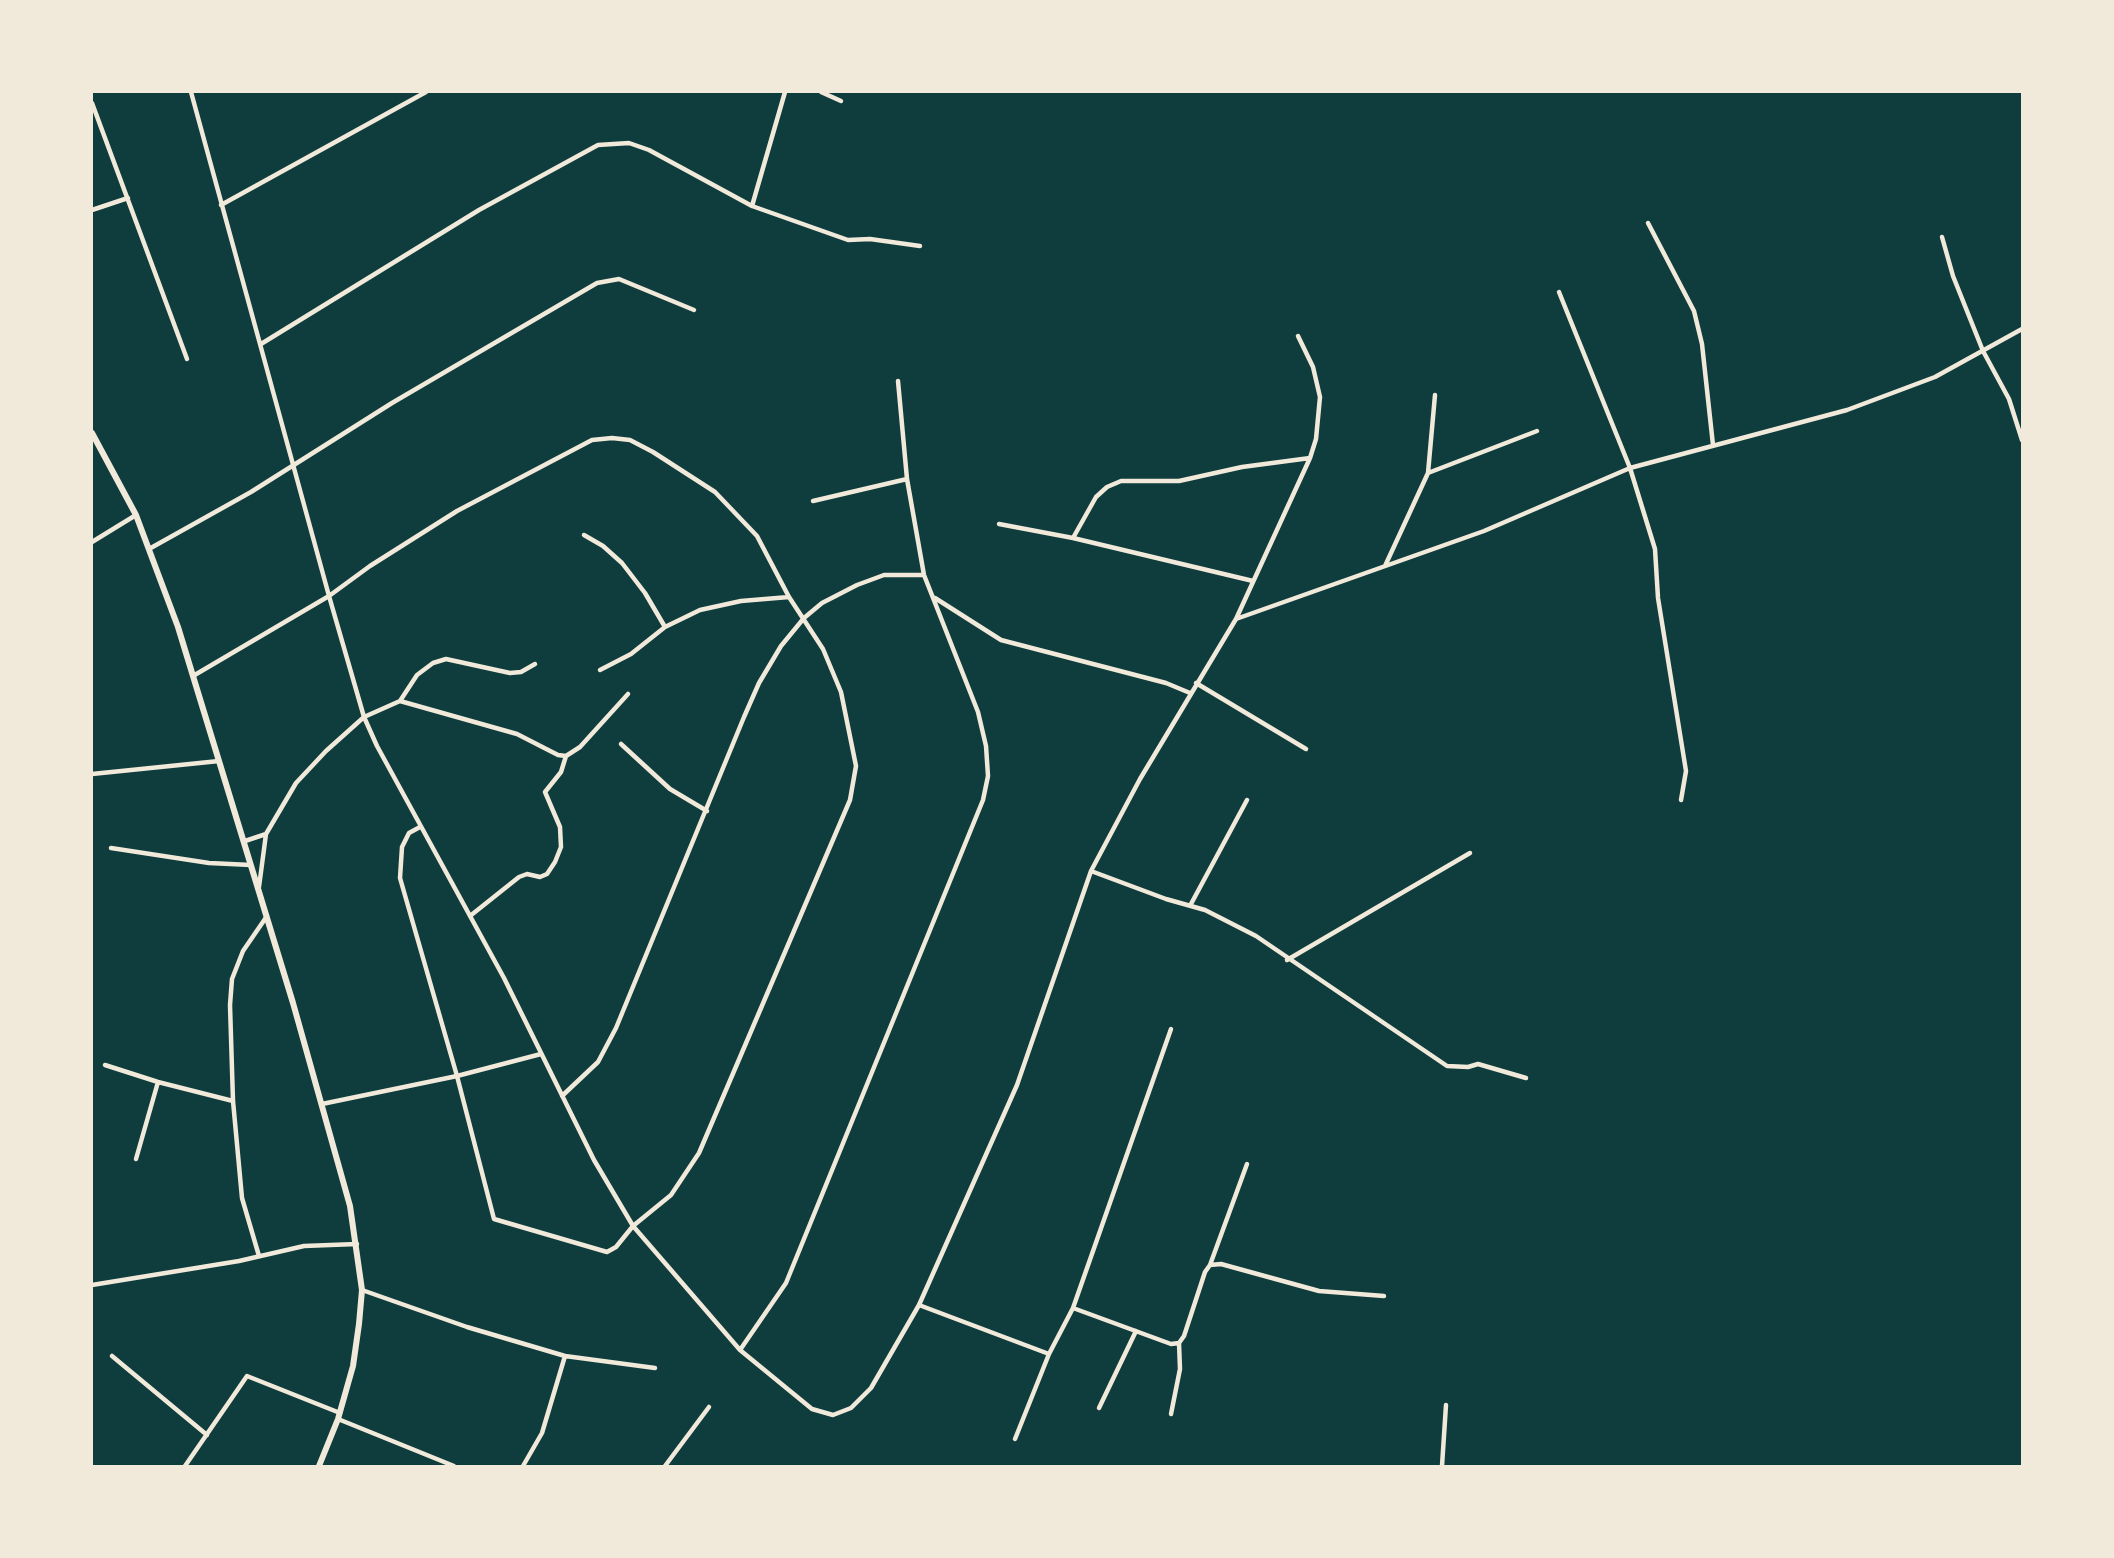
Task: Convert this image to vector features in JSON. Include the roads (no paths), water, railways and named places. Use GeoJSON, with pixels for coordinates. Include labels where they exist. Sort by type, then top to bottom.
{"type":"FeatureCollection","features":[{"type":"Feature","properties":{"kind":"street"},"geometry":{"type":"LineString","coordinates":[[191,92],[364,717],[420,827],[470,916],[594,1160],[633,1226],[740,1350],[812,1409],[833,1415],[851,1408],[871,1388],[919,1305],[1017,1085],[1091,871],[1190,693],[1236,619],[1310,458],[1316,439],[1320,397],[1313,367],[1298,336]]}},
{"type":"Feature","properties":{"kind":"street"},"geometry":{"type":"LineString","coordinates":[[221,205],[426,92]]}},
{"type":"Feature","properties":{"kind":"street"},"geometry":{"type":"LineString","coordinates":[[752,206],[786,92]]}},
{"type":"Feature","properties":{"kind":"street"},"geometry":{"type":"LineString","coordinates":[[821,92],[841,100]]}},
{"type":"Feature","properties":{"kind":"street"},"geometry":{"type":"LineString","coordinates":[[92,103],[187,359]]}},
{"type":"Feature","properties":{"kind":"street"},"geometry":{"type":"LineString","coordinates":[[261,344],[479,210],[598,145],[628,143],[649,150],[752,206],[848,240],[870,239],[920,246]]}},
{"type":"Feature","properties":{"kind":"street"},"geometry":{"type":"LineString","coordinates":[[92,210],[128,198]]}},
{"type":"Feature","properties":{"kind":"street"},"geometry":{"type":"LineString","coordinates":[[1648,223],[1694,310],[1702,344],[1713,445]]}},
{"type":"Feature","properties":{"kind":"street"},"geometry":{"type":"LineString","coordinates":[[1942,237],[1953,276],[1983,351],[2009,399],[2022,440]]}},
{"type":"Feature","properties":{"kind":"street"},"geometry":{"type":"LineString","coordinates":[[149,549],[294,465],[392,403],[597,283],[619,279],[694,310]]}},
{"type":"Feature","properties":{"kind":"street"},"geometry":{"type":"LineString","coordinates":[[1559,292],[1629,468],[1655,549],[1658,598],[1686,771],[1681,800]]}},
{"type":"Feature","properties":{"kind":"street"},"geometry":{"type":"LineString","coordinates":[[1236,619],[1484,531],[1629,468],[1848,411],[1935,376],[2022,329]]}},
{"type":"Feature","properties":{"kind":"street"},"geometry":{"type":"LineString","coordinates":[[740,1350],[786,1283],[983,800],[988,776],[987,746],[978,712],[924,575],[907,479],[898,381]]}},
{"type":"Feature","properties":{"kind":"street"},"geometry":{"type":"LineString","coordinates":[[1385,566],[1428,473],[1435,394]]}},
{"type":"Feature","properties":{"kind":"street"},"geometry":{"type":"LineString","coordinates":[[1428,473],[1538,431]]}},
{"type":"Feature","properties":{"kind":"street"},"geometry":{"type":"LineString","coordinates":[[92,433],[136,515],[178,627],[259,886],[350,1206],[362,1290],[353,1366],[339,1416],[319,1467]]}},
{"type":"Feature","properties":{"kind":"street"},"geometry":{"type":"LineString","coordinates":[[193,676],[329,596],[370,566],[457,511],[592,440],[612,438],[630,441],[653,452],[715,492],[757,536],[789,597],[823,649],[844,702],[856,766],[850,800],[699,1153],[671,1196],[633,1226],[616,1247],[607,1252],[494,1219],[457,1076],[400,878],[399,864],[402,847],[408,833],[420,827]]}},
{"type":"Feature","properties":{"kind":"street"},"geometry":{"type":"LineString","coordinates":[[1072,538],[1096,497],[1107,487],[1121,481],[1179,481],[1242,466],[1310,458]]}},
{"type":"Feature","properties":{"kind":"street"},"geometry":{"type":"LineString","coordinates":[[813,501],[907,479]]}},
{"type":"Feature","properties":{"kind":"street"},"geometry":{"type":"LineString","coordinates":[[92,542],[136,515]]}},
{"type":"Feature","properties":{"kind":"street"},"geometry":{"type":"LineString","coordinates":[[999,524],[1072,538],[1253,581]]}},
{"type":"Feature","properties":{"kind":"street"},"geometry":{"type":"LineString","coordinates":[[584,535],[603,546],[621,563],[645,593],[665,627]]}},
{"type":"Feature","properties":{"kind":"street"},"geometry":{"type":"LineString","coordinates":[[562,1096],[598,1062],[616,1028],[759,683],[781,646],[804,618],[822,603],[857,585],[884,575],[924,575]]}},
{"type":"Feature","properties":{"kind":"street"},"geometry":{"type":"LineString","coordinates":[[600,670],[631,654],[665,627],[700,610],[741,601],[789,597]]}},
{"type":"Feature","properties":{"kind":"street"},"geometry":{"type":"LineString","coordinates":[[935,598],[1001,640],[1166,683],[1190,693]]}},
{"type":"Feature","properties":{"kind":"street"},"geometry":{"type":"LineString","coordinates":[[259,886],[266,834],[296,783],[326,751],[364,717],[400,701],[417,675],[433,663],[446,659],[510,673],[521,672],[535,664]]}},
{"type":"Feature","properties":{"kind":"street"},"geometry":{"type":"LineString","coordinates":[[1196,683],[1306,749]]}},
{"type":"Feature","properties":{"kind":"street"},"geometry":{"type":"LineString","coordinates":[[400,701],[517,734],[558,755],[566,756],[580,747],[628,694]]}},
{"type":"Feature","properties":{"kind":"street"},"geometry":{"type":"LineString","coordinates":[[621,744],[670,789],[707,811]]}},
{"type":"Feature","properties":{"kind":"street"},"geometry":{"type":"LineString","coordinates":[[470,916],[519,877],[527,873],[540,877],[547,874],[555,862],[561,847],[560,827],[545,792],[561,772],[566,756]]}},
{"type":"Feature","properties":{"kind":"street"},"geometry":{"type":"LineString","coordinates":[[92,774],[219,761]]}},
{"type":"Feature","properties":{"kind":"street"},"geometry":{"type":"LineString","coordinates":[[1191,904],[1247,800]]}},
{"type":"Feature","properties":{"kind":"street"},"geometry":{"type":"LineString","coordinates":[[244,841],[266,834]]}},
{"type":"Feature","properties":{"kind":"street"},"geometry":{"type":"LineString","coordinates":[[111,848],[209,863],[252,865]]}},
{"type":"Feature","properties":{"kind":"street"},"geometry":{"type":"LineString","coordinates":[[1287,960],[1470,853]]}},
{"type":"Feature","properties":{"kind":"street"},"geometry":{"type":"LineString","coordinates":[[1091,871],[1166,899],[1191,904],[1256,936],[1287,960],[1447,1066],[1468,1067],[1478,1064],[1526,1078]]}},
{"type":"Feature","properties":{"kind":"street"},"geometry":{"type":"LineString","coordinates":[[259,1256],[242,1198],[233,1101],[230,1005],[232,979],[243,951],[267,916]]}},
{"type":"Feature","properties":{"kind":"street"},"geometry":{"type":"LineString","coordinates":[[1015,1439],[1049,1354],[1072,1308],[1171,1029]]}},
{"type":"Feature","properties":{"kind":"street"},"geometry":{"type":"LineString","coordinates":[[322,1104],[457,1076],[541,1054]]}},
{"type":"Feature","properties":{"kind":"street"},"geometry":{"type":"LineString","coordinates":[[105,1065],[158,1082],[233,1101]]}},
{"type":"Feature","properties":{"kind":"street"},"geometry":{"type":"LineString","coordinates":[[136,1159],[158,1082]]}},
{"type":"Feature","properties":{"kind":"street"},"geometry":{"type":"LineString","coordinates":[[1171,1414],[1180,1369],[1179,1343],[1246,1164]]}},
{"type":"Feature","properties":{"kind":"street"},"geometry":{"type":"LineString","coordinates":[[92,1285],[304,1246],[357,1244]]}},
{"type":"Feature","properties":{"kind":"street"},"geometry":{"type":"LineString","coordinates":[[1210,1265],[1221,1264],[1319,1291],[1384,1296]]}},
{"type":"Feature","properties":{"kind":"street"},"geometry":{"type":"LineString","coordinates":[[362,1290],[457,1323],[565,1356],[655,1368]]}},
{"type":"Feature","properties":{"kind":"street"},"geometry":{"type":"LineString","coordinates":[[919,1305],[1049,1354]]}},
{"type":"Feature","properties":{"kind":"street"},"geometry":{"type":"LineString","coordinates":[[1072,1308],[1171,1344],[1179,1343]]}},
{"type":"Feature","properties":{"kind":"street"},"geometry":{"type":"LineString","coordinates":[[1099,1408],[1136,1331]]}},
{"type":"Feature","properties":{"kind":"street"},"geometry":{"type":"LineString","coordinates":[[112,1356],[207,1435]]}},
{"type":"Feature","properties":{"kind":"street"},"geometry":{"type":"LineString","coordinates":[[524,1467],[542,1433],[565,1356]]}},
{"type":"Feature","properties":{"kind":"street"},"geometry":{"type":"LineString","coordinates":[[185,1467],[247,1376],[452,1466]]}},
{"type":"Feature","properties":{"kind":"street"},"geometry":{"type":"LineString","coordinates":[[1442,1467],[1446,1406]]}},
{"type":"Feature","properties":{"kind":"street"},"geometry":{"type":"LineString","coordinates":[[665,1467],[709,1407]]}}]}
